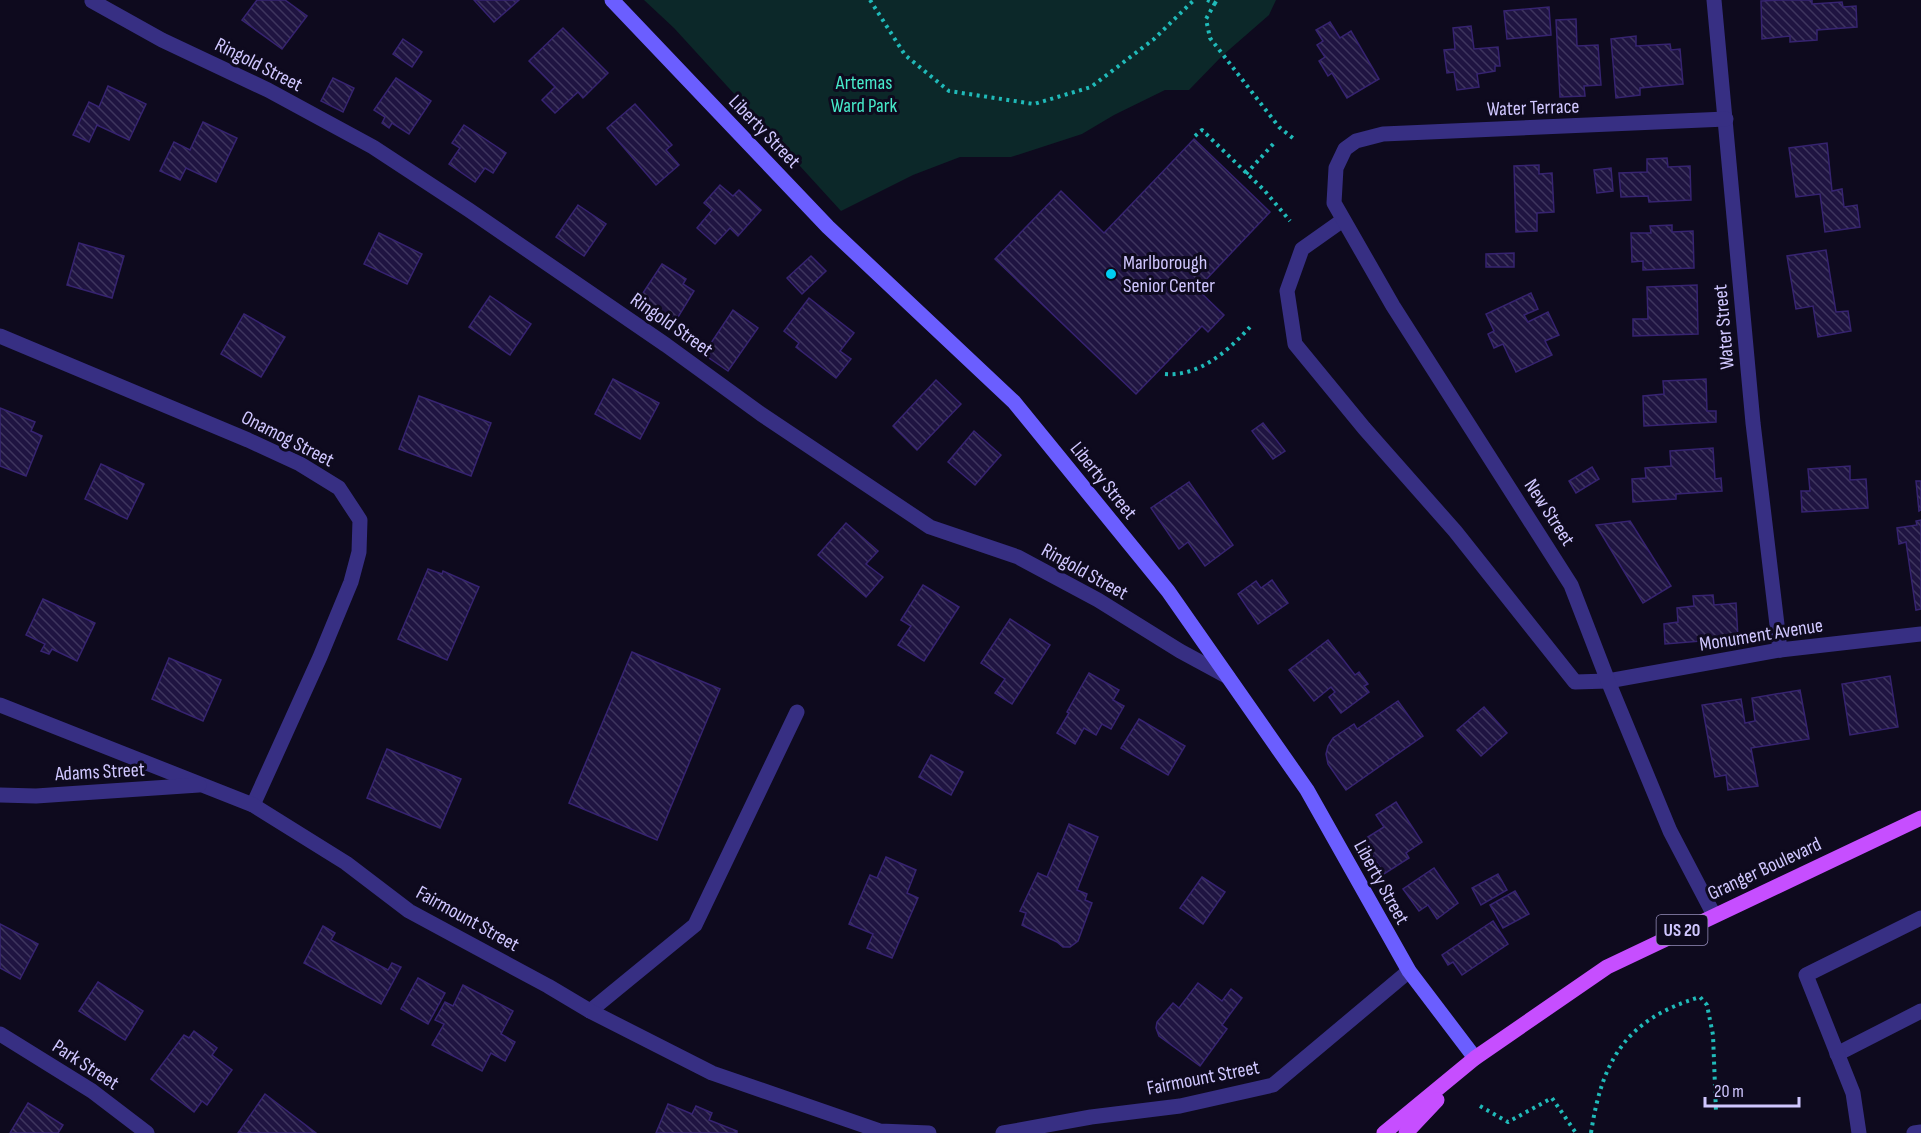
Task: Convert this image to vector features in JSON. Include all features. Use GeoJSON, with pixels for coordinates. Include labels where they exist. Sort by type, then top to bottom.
{"type":"FeatureCollection","features":[{"type":"Feature","properties":{"kind":"main road","name":"US 20"},"geometry":{"type":"LineString","coordinates":[[1903,825],[1921,813]]}},
{"type":"Feature","properties":{"kind":"main road","name":"Granger Boulevard"},"geometry":{"type":"LineString","coordinates":[[1384,1133],[1475,1058],[1607,967],[1921,818]]}},
{"type":"Feature","properties":{"kind":"main road","name":"Granger Boulevard"},"geometry":{"type":"LineString","coordinates":[[1406,1133],[1475,1058]]}},
{"type":"Feature","properties":{"kind":"street","name":"Liberty Street"},"geometry":{"type":"LineString","coordinates":[[612,0],[828,227],[1014,402],[1168,591],[1307,790],[1408,972],[1475,1058]]}},
{"type":"Feature","properties":{"kind":"street","name":"Water Street"},"geometry":{"type":"LineString","coordinates":[[1714,0],[1753,423],[1780,650]]}},
{"type":"Feature","properties":{"kind":"street","name":"Ringold Street"},"geometry":{"type":"LineString","coordinates":[[92,1],[162,40],[268,90],[373,147],[470,210],[666,345],[761,414],[930,527],[1018,557],[1098,600],[1180,651],[1228,677]]}},
{"type":"Feature","properties":{"kind":"street","name":"Water Terrace"},"geometry":{"type":"LineString","coordinates":[[1345,149],[1356,141],[1383,134],[1726,119]]}},
{"type":"Feature","properties":{"kind":"street","name":"New Street"},"geometry":{"type":"LineString","coordinates":[[1345,149],[1336,168],[1334,203],[1393,306],[1571,585],[1670,831],[1714,915]]}},
{"type":"Feature","properties":{"kind":"street","name":"Monument Avenue"},"geometry":{"type":"LineString","coordinates":[[1343,220],[1302,249],[1287,291],[1295,344],[1364,428],[1455,531],[1575,682],[1608,681],[1780,650],[1921,634]]}},
{"type":"Feature","properties":{"kind":"street","name":"Onamog Street"},"geometry":{"type":"LineString","coordinates":[[0,336],[300,464],[339,488],[360,520],[359,552],[351,582],[253,805]]}},
{"type":"Feature","properties":{"kind":"street","name":"Fairmount Street"},"geometry":{"type":"LineString","coordinates":[[0,705],[253,805],[346,863],[409,911],[590,1011],[712,1073],[880,1131],[929,1133]]}},
{"type":"Feature","properties":{"kind":"street"},"geometry":{"type":"LineString","coordinates":[[590,1011],[695,925],[797,712]]}},
{"type":"Feature","properties":{"kind":"street","name":"Adams Street"},"geometry":{"type":"LineString","coordinates":[[0,795],[36,796],[202,785]]}},
{"type":"Feature","properties":{"kind":"street"},"geometry":{"type":"LineString","coordinates":[[1859,1133],[1853,1093],[1806,975],[1921,918]]}},
{"type":"Feature","properties":{"kind":"street","name":"Fairmount Street"},"geometry":{"type":"LineString","coordinates":[[1003,1133],[1092,1117],[1180,1106],[1273,1084],[1408,972]]}},
{"type":"Feature","properties":{"kind":"street"},"geometry":{"type":"LineString","coordinates":[[1837,1054],[1921,1011]]}},
{"type":"Feature","properties":{"kind":"street","name":"Park Street"},"geometry":{"type":"LineString","coordinates":[[0,1034],[92,1091],[147,1133]]}},
{"type":"Feature","properties":{"kind":"street"},"geometry":{"type":"LineString","coordinates":[[1914,1133],[1921,1132]]}},
{"type":"Feature","properties":{"kind":"path"},"geometry":{"type":"LineString","coordinates":[[870,0],[905,55],[950,91],[1034,104],[1091,87],[1154,39],[1194,0]]}},
{"type":"Feature","properties":{"kind":"path"},"geometry":{"type":"LineString","coordinates":[[1208,0],[1216,1],[1206,19],[1210,38],[1279,127],[1294,139]]}},
{"type":"Feature","properties":{"kind":"path"},"geometry":{"type":"LineString","coordinates":[[1196,136],[1202,129],[1264,190],[1290,221]]}},
{"type":"Feature","properties":{"kind":"path"},"geometry":{"type":"LineString","coordinates":[[1246,174],[1275,142]]}},
{"type":"Feature","properties":{"kind":"path"},"geometry":{"type":"LineString","coordinates":[[1165,374],[1172,375],[1193,370],[1217,358],[1238,341],[1250,327]]}},
{"type":"Feature","properties":{"kind":"path"},"geometry":{"type":"LineString","coordinates":[[1591,1133],[1604,1077],[1614,1056],[1629,1035],[1646,1021],[1684,1002],[1700,997],[1707,1005],[1713,1035],[1716,1112]]}},
{"type":"Feature","properties":{"kind":"path"},"geometry":{"type":"LineString","coordinates":[[1480,1106],[1508,1122],[1552,1098],[1576,1133]]}},
{"type":"Feature","properties":{"kind":"green space","name":"Artemas Ward Park"},"geometry":{"type":"Polygon","coordinates":[[[644,0],[1276,0],[1269,15],[1222,56],[1189,90],[1165,90],[1082,134],[1011,157],[960,157],[913,175],[841,211],[674,28],[644,0]]]}},
{"type":"Feature","properties":{"kind":"building"},"geometry":{"type":"Polygon","coordinates":[[[257,0],[285,0],[307,16],[282,49],[242,20],[257,0]]]}},
{"type":"Feature","properties":{"kind":"building"},"geometry":{"type":"Polygon","coordinates":[[[474,0],[519,0],[494,22],[474,0]]]}},
{"type":"Feature","properties":{"kind":"building"},"geometry":{"type":"Polygon","coordinates":[[[1812,0],[1812,4],[1842,2],[1843,7],[1856,6],[1857,27],[1817,30],[1817,40],[1790,42],[1790,36],[1762,39],[1761,1],[1812,0]]]}},
{"type":"Feature","properties":{"kind":"building"},"geometry":{"type":"Polygon","coordinates":[[[1549,7],[1551,35],[1507,39],[1504,11],[1549,7]]]}},
{"type":"Feature","properties":{"kind":"building"},"geometry":{"type":"Polygon","coordinates":[[[1576,19],[1577,46],[1598,45],[1601,85],[1584,86],[1585,96],[1560,97],[1556,20],[1576,19]]]}},
{"type":"Feature","properties":{"kind":"building"},"geometry":{"type":"Polygon","coordinates":[[[1330,22],[1340,38],[1351,31],[1379,79],[1347,98],[1332,73],[1328,76],[1319,61],[1325,57],[1317,45],[1323,41],[1316,30],[1330,22]]]}},
{"type":"Feature","properties":{"kind":"building"},"geometry":{"type":"Polygon","coordinates":[[[1471,26],[1474,49],[1498,47],[1500,66],[1495,66],[1495,71],[1477,74],[1479,87],[1457,90],[1454,72],[1447,73],[1444,50],[1455,49],[1453,28],[1471,26]]]}},
{"type":"Feature","properties":{"kind":"building"},"geometry":{"type":"Polygon","coordinates":[[[563,28],[608,73],[583,98],[578,92],[555,113],[542,100],[555,87],[529,61],[563,28]]]}},
{"type":"Feature","properties":{"kind":"building"},"geometry":{"type":"Polygon","coordinates":[[[1636,36],[1636,46],[1670,44],[1671,50],[1680,49],[1683,84],[1640,88],[1640,95],[1616,98],[1611,39],[1636,36]]]}},
{"type":"Feature","properties":{"kind":"building"},"geometry":{"type":"Polygon","coordinates":[[[403,39],[422,52],[412,67],[393,54],[403,39]]]}},
{"type":"Feature","properties":{"kind":"building"},"geometry":{"type":"Polygon","coordinates":[[[333,78],[354,88],[343,112],[321,101],[333,78]]]}},
{"type":"Feature","properties":{"kind":"building"},"geometry":{"type":"Polygon","coordinates":[[[396,78],[431,101],[409,134],[392,123],[389,128],[382,123],[385,117],[374,110],[396,78]]]}},
{"type":"Feature","properties":{"kind":"building"},"geometry":{"type":"Polygon","coordinates":[[[108,86],[146,104],[129,140],[97,125],[89,142],[73,135],[89,102],[99,107],[108,86]]]}},
{"type":"Feature","properties":{"kind":"building"},"geometry":{"type":"Polygon","coordinates":[[[635,104],[672,145],[666,150],[679,165],[656,185],[607,128],[635,104]]]}},
{"type":"Feature","properties":{"kind":"building"},"geometry":{"type":"Polygon","coordinates":[[[203,122],[237,138],[216,182],[186,168],[180,180],[160,171],[174,142],[190,150],[203,122]]]}},
{"type":"Feature","properties":{"kind":"building"},"geometry":{"type":"Polygon","coordinates":[[[464,125],[506,153],[493,173],[485,168],[475,182],[449,164],[460,148],[452,143],[464,125]]]}},
{"type":"Feature","properties":{"kind":"building","name":"Marlborough Senior Center"},"geometry":{"type":"Polygon","coordinates":[[[1194,139],[1270,212],[1197,289],[1224,315],[1208,332],[1202,326],[1136,394],[995,259],[1061,191],[1104,233],[1194,139]]]}},
{"type":"Feature","properties":{"kind":"building"},"geometry":{"type":"Polygon","coordinates":[[[1827,143],[1832,191],[1842,189],[1844,207],[1857,205],[1860,227],[1825,232],[1820,194],[1796,197],[1789,148],[1827,143]]]}},
{"type":"Feature","properties":{"kind":"building"},"geometry":{"type":"Polygon","coordinates":[[[1667,158],[1668,167],[1690,166],[1691,200],[1649,202],[1648,196],[1621,197],[1619,173],[1647,172],[1647,159],[1667,158]]]}},
{"type":"Feature","properties":{"kind":"building"},"geometry":{"type":"Polygon","coordinates":[[[1539,165],[1539,174],[1552,173],[1554,212],[1537,213],[1537,231],[1516,232],[1514,166],[1539,165]]]}},
{"type":"Feature","properties":{"kind":"building"},"geometry":{"type":"Polygon","coordinates":[[[1611,168],[1613,191],[1597,193],[1594,170],[1611,168]]]}},
{"type":"Feature","properties":{"kind":"building"},"geometry":{"type":"Polygon","coordinates":[[[720,185],[733,196],[739,190],[761,210],[738,236],[730,228],[715,244],[697,228],[712,210],[704,203],[720,185]]]}},
{"type":"Feature","properties":{"kind":"building"},"geometry":{"type":"Polygon","coordinates":[[[578,205],[606,224],[584,256],[556,237],[578,205]]]}},
{"type":"Feature","properties":{"kind":"building"},"geometry":{"type":"Polygon","coordinates":[[[1672,225],[1672,232],[1693,231],[1694,268],[1643,270],[1643,261],[1632,262],[1631,233],[1651,233],[1650,226],[1672,225]]]}},
{"type":"Feature","properties":{"kind":"building"},"geometry":{"type":"Polygon","coordinates":[[[379,233],[422,254],[407,284],[364,264],[379,233]]]}},
{"type":"Feature","properties":{"kind":"building"},"geometry":{"type":"Polygon","coordinates":[[[79,243],[124,256],[112,298],[67,285],[79,243]]]}},
{"type":"Feature","properties":{"kind":"building"},"geometry":{"type":"Polygon","coordinates":[[[1826,250],[1836,312],[1848,311],[1851,331],[1818,337],[1813,306],[1796,309],[1787,256],[1826,250]]]}},
{"type":"Feature","properties":{"kind":"building"},"geometry":{"type":"Polygon","coordinates":[[[1514,253],[1514,267],[1486,267],[1486,254],[1514,253]]]}},
{"type":"Feature","properties":{"kind":"building"},"geometry":{"type":"Polygon","coordinates":[[[811,256],[826,271],[802,294],[787,278],[811,256]]]}},
{"type":"Feature","properties":{"kind":"building"},"geometry":{"type":"Polygon","coordinates":[[[662,264],[686,279],[683,284],[694,291],[675,322],[639,299],[662,264]]]}},
{"type":"Feature","properties":{"kind":"building"},"geometry":{"type":"Polygon","coordinates":[[[1697,285],[1698,334],[1633,336],[1633,319],[1648,319],[1647,287],[1697,285]]]}},
{"type":"Feature","properties":{"kind":"building"},"geometry":{"type":"Polygon","coordinates":[[[1531,293],[1538,309],[1524,315],[1528,322],[1548,312],[1559,335],[1545,341],[1552,355],[1516,372],[1503,344],[1494,348],[1488,334],[1494,331],[1486,314],[1531,293]]]}},
{"type":"Feature","properties":{"kind":"building"},"geometry":{"type":"Polygon","coordinates":[[[490,296],[531,324],[510,355],[469,327],[490,296]]]}},
{"type":"Feature","properties":{"kind":"building"},"geometry":{"type":"Polygon","coordinates":[[[809,298],[854,333],[840,351],[851,359],[836,378],[796,347],[799,343],[784,331],[809,298]]]}},
{"type":"Feature","properties":{"kind":"building"},"geometry":{"type":"Polygon","coordinates":[[[733,310],[758,328],[728,371],[696,349],[702,341],[709,346],[733,310]]]}},
{"type":"Feature","properties":{"kind":"building"},"geometry":{"type":"Polygon","coordinates":[[[244,314],[285,337],[261,377],[221,354],[244,314]]]}},
{"type":"Feature","properties":{"kind":"building"},"geometry":{"type":"Polygon","coordinates":[[[613,379],[659,403],[640,439],[595,414],[613,379]]]}},
{"type":"Feature","properties":{"kind":"building"},"geometry":{"type":"Polygon","coordinates":[[[1706,379],[1707,411],[1716,411],[1716,422],[1644,426],[1643,396],[1664,394],[1663,381],[1706,379]]]}},
{"type":"Feature","properties":{"kind":"building"},"geometry":{"type":"Polygon","coordinates":[[[936,380],[961,404],[917,450],[893,426],[936,380]]]}},
{"type":"Feature","properties":{"kind":"building"},"geometry":{"type":"Polygon","coordinates":[[[419,396],[491,423],[471,476],[399,449],[419,396]]]}},
{"type":"Feature","properties":{"kind":"building"},"geometry":{"type":"Polygon","coordinates":[[[0,408],[35,422],[31,431],[42,436],[26,476],[0,466],[0,408]]]}},
{"type":"Feature","properties":{"kind":"building"},"geometry":{"type":"Polygon","coordinates":[[[1263,423],[1285,451],[1273,459],[1252,431],[1263,423]]]}},
{"type":"Feature","properties":{"kind":"building"},"geometry":{"type":"Polygon","coordinates":[[[974,431],[1001,455],[975,485],[948,462],[974,431]]]}},
{"type":"Feature","properties":{"kind":"building"},"geometry":{"type":"Polygon","coordinates":[[[1713,448],[1715,479],[1721,478],[1722,491],[1676,494],[1676,499],[1633,502],[1632,479],[1646,478],[1645,468],[1671,466],[1670,451],[1713,448]]]}},
{"type":"Feature","properties":{"kind":"building"},"geometry":{"type":"Polygon","coordinates":[[[101,464],[144,484],[127,519],[85,499],[101,464]]]}},
{"type":"Feature","properties":{"kind":"building"},"geometry":{"type":"Polygon","coordinates":[[[1850,466],[1850,480],[1866,479],[1868,508],[1802,512],[1801,491],[1810,491],[1808,469],[1850,466]]]}},
{"type":"Feature","properties":{"kind":"building"},"geometry":{"type":"Polygon","coordinates":[[[1592,467],[1599,479],[1576,493],[1569,481],[1592,467]]]}},
{"type":"Feature","properties":{"kind":"building"},"geometry":{"type":"Polygon","coordinates":[[[1916,481],[1921,481],[1921,510],[1919,511],[1916,481]]]}},
{"type":"Feature","properties":{"kind":"building"},"geometry":{"type":"Polygon","coordinates":[[[1189,482],[1233,545],[1205,566],[1188,542],[1179,549],[1151,508],[1189,482]]]}},
{"type":"Feature","properties":{"kind":"building"},"geometry":{"type":"Polygon","coordinates":[[[1921,520],[1921,609],[1916,610],[1906,542],[1899,544],[1897,528],[1917,525],[1916,521],[1921,520]]]}},
{"type":"Feature","properties":{"kind":"building"},"geometry":{"type":"Polygon","coordinates":[[[1630,521],[1671,586],[1643,603],[1596,525],[1630,521]]]}},
{"type":"Feature","properties":{"kind":"building"},"geometry":{"type":"Polygon","coordinates":[[[846,523],[878,551],[866,564],[883,577],[866,597],[818,555],[846,523]]]}},
{"type":"Feature","properties":{"kind":"building"},"geometry":{"type":"Polygon","coordinates":[[[428,569],[442,574],[443,571],[479,587],[447,660],[398,639],[428,569]]]}},
{"type":"Feature","properties":{"kind":"building"},"geometry":{"type":"Polygon","coordinates":[[[1272,580],[1288,603],[1258,624],[1238,594],[1256,581],[1261,588],[1272,580]]]}},
{"type":"Feature","properties":{"kind":"building"},"geometry":{"type":"Polygon","coordinates":[[[923,585],[959,607],[924,661],[898,645],[911,626],[901,620],[923,585]]]}},
{"type":"Feature","properties":{"kind":"building"},"geometry":{"type":"Polygon","coordinates":[[[1713,595],[1714,605],[1736,603],[1738,638],[1665,644],[1664,624],[1678,622],[1677,608],[1694,606],[1693,596],[1713,595]]]}},
{"type":"Feature","properties":{"kind":"building"},"geometry":{"type":"Polygon","coordinates":[[[43,599],[95,623],[77,661],[52,649],[49,654],[41,651],[45,644],[26,635],[43,599]]]}},
{"type":"Feature","properties":{"kind":"building"},"geometry":{"type":"Polygon","coordinates":[[[1010,619],[1050,645],[1012,704],[995,693],[1005,679],[981,663],[1010,619]]]}},
{"type":"Feature","properties":{"kind":"building"},"geometry":{"type":"Polygon","coordinates":[[[1328,640],[1355,675],[1359,672],[1368,684],[1364,686],[1369,692],[1341,713],[1329,697],[1335,692],[1331,687],[1314,701],[1289,670],[1328,640]]]}},
{"type":"Feature","properties":{"kind":"building"},"geometry":{"type":"Polygon","coordinates":[[[632,652],[720,689],[657,840],[569,803],[632,652]]]}},
{"type":"Feature","properties":{"kind":"building"},"geometry":{"type":"Polygon","coordinates":[[[169,658],[221,680],[203,721],[152,699],[169,658]]]}},
{"type":"Feature","properties":{"kind":"building"},"geometry":{"type":"Polygon","coordinates":[[[1089,673],[1119,690],[1113,700],[1124,706],[1111,729],[1102,724],[1096,735],[1084,728],[1075,744],[1057,733],[1089,673]]]}},
{"type":"Feature","properties":{"kind":"building"},"geometry":{"type":"Polygon","coordinates":[[[1890,676],[1898,727],[1850,735],[1842,684],[1890,676]]]}},
{"type":"Feature","properties":{"kind":"building"},"geometry":{"type":"Polygon","coordinates":[[[1800,690],[1809,739],[1751,748],[1758,786],[1728,790],[1726,775],[1715,777],[1702,705],[1741,699],[1745,723],[1755,721],[1752,698],[1800,690]]]}},
{"type":"Feature","properties":{"kind":"building"},"geometry":{"type":"Polygon","coordinates":[[[1398,701],[1423,736],[1346,790],[1328,764],[1326,754],[1328,746],[1333,738],[1354,724],[1357,729],[1398,701]]]}},
{"type":"Feature","properties":{"kind":"building"},"geometry":{"type":"Polygon","coordinates":[[[1484,707],[1507,733],[1481,756],[1457,730],[1484,707]]]}},
{"type":"Feature","properties":{"kind":"building"},"geometry":{"type":"Polygon","coordinates":[[[1139,719],[1185,746],[1168,775],[1121,748],[1139,719]]]}},
{"type":"Feature","properties":{"kind":"building"},"geometry":{"type":"Polygon","coordinates":[[[387,749],[461,779],[440,828],[367,798],[387,749]]]}},
{"type":"Feature","properties":{"kind":"building"},"geometry":{"type":"Polygon","coordinates":[[[931,755],[963,772],[951,795],[919,777],[931,755]]]}},
{"type":"Feature","properties":{"kind":"building"},"geometry":{"type":"Polygon","coordinates":[[[1396,802],[1422,842],[1406,853],[1409,858],[1384,874],[1363,840],[1384,827],[1376,815],[1396,802]]]}},
{"type":"Feature","properties":{"kind":"building"},"geometry":{"type":"Polygon","coordinates":[[[1069,824],[1098,837],[1077,890],[1087,894],[1085,900],[1092,903],[1078,941],[1070,947],[1063,947],[1022,925],[1026,913],[1020,911],[1038,873],[1047,877],[1069,824]]]}},
{"type":"Feature","properties":{"kind":"building"},"geometry":{"type":"Polygon","coordinates":[[[886,857],[916,870],[907,893],[918,898],[892,958],[867,948],[873,934],[849,924],[870,875],[877,878],[886,857]]]}},
{"type":"Feature","properties":{"kind":"building"},"geometry":{"type":"Polygon","coordinates":[[[1434,868],[1458,903],[1437,919],[1428,905],[1419,911],[1403,889],[1434,868]]]}},
{"type":"Feature","properties":{"kind":"building"},"geometry":{"type":"Polygon","coordinates":[[[1498,874],[1507,890],[1481,905],[1472,888],[1498,874]]]}},
{"type":"Feature","properties":{"kind":"building"},"geometry":{"type":"Polygon","coordinates":[[[1202,877],[1225,892],[1203,924],[1180,908],[1202,877]]]}},
{"type":"Feature","properties":{"kind":"building"},"geometry":{"type":"Polygon","coordinates":[[[1515,891],[1529,914],[1503,928],[1490,905],[1515,891]]]}},
{"type":"Feature","properties":{"kind":"building"},"geometry":{"type":"Polygon","coordinates":[[[1493,921],[1508,944],[1462,975],[1453,962],[1448,965],[1442,955],[1493,921]]]}},
{"type":"Feature","properties":{"kind":"building"},"geometry":{"type":"Polygon","coordinates":[[[0,924],[38,944],[20,979],[0,968],[0,924]]]}},
{"type":"Feature","properties":{"kind":"building"},"geometry":{"type":"Polygon","coordinates":[[[323,926],[335,933],[331,940],[388,970],[392,963],[401,967],[381,1004],[304,963],[323,926]]]}},
{"type":"Feature","properties":{"kind":"building"},"geometry":{"type":"Polygon","coordinates":[[[418,978],[445,993],[428,1024],[401,1009],[418,978]]]}},
{"type":"Feature","properties":{"kind":"building"},"geometry":{"type":"Polygon","coordinates":[[[98,982],[143,1011],[125,1040],[79,1011],[98,982]]]}},
{"type":"Feature","properties":{"kind":"building"},"geometry":{"type":"Polygon","coordinates":[[[1198,983],[1222,1001],[1231,989],[1242,998],[1222,1025],[1227,1029],[1200,1066],[1159,1036],[1156,1028],[1157,1022],[1173,1003],[1179,1008],[1198,983]]]}},
{"type":"Feature","properties":{"kind":"building"},"geometry":{"type":"Polygon","coordinates":[[[463,985],[513,1011],[501,1034],[515,1042],[505,1061],[491,1053],[482,1071],[432,1045],[444,1024],[435,1020],[445,1002],[453,1006],[463,985]]]}},
{"type":"Feature","properties":{"kind":"building"},"geometry":{"type":"Polygon","coordinates":[[[194,1031],[217,1048],[212,1055],[232,1070],[207,1105],[202,1101],[194,1112],[151,1079],[184,1035],[189,1038],[194,1031]]]}},
{"type":"Feature","properties":{"kind":"building"},"geometry":{"type":"Polygon","coordinates":[[[265,1094],[316,1133],[238,1133],[265,1094]]]}},
{"type":"Feature","properties":{"kind":"building"},"geometry":{"type":"Polygon","coordinates":[[[28,1103],[63,1125],[58,1133],[10,1133],[28,1103]]]}},
{"type":"Feature","properties":{"kind":"building"},"geometry":{"type":"Polygon","coordinates":[[[668,1104],[692,1114],[696,1106],[712,1113],[709,1120],[737,1131],[737,1133],[656,1133],[668,1104]]]}},
{"type":"Feature","properties":{"kind":"place","name":"Marlborough Senior Center"},"geometry":{"type":"Point","coordinates":[1111,274]}}]}
